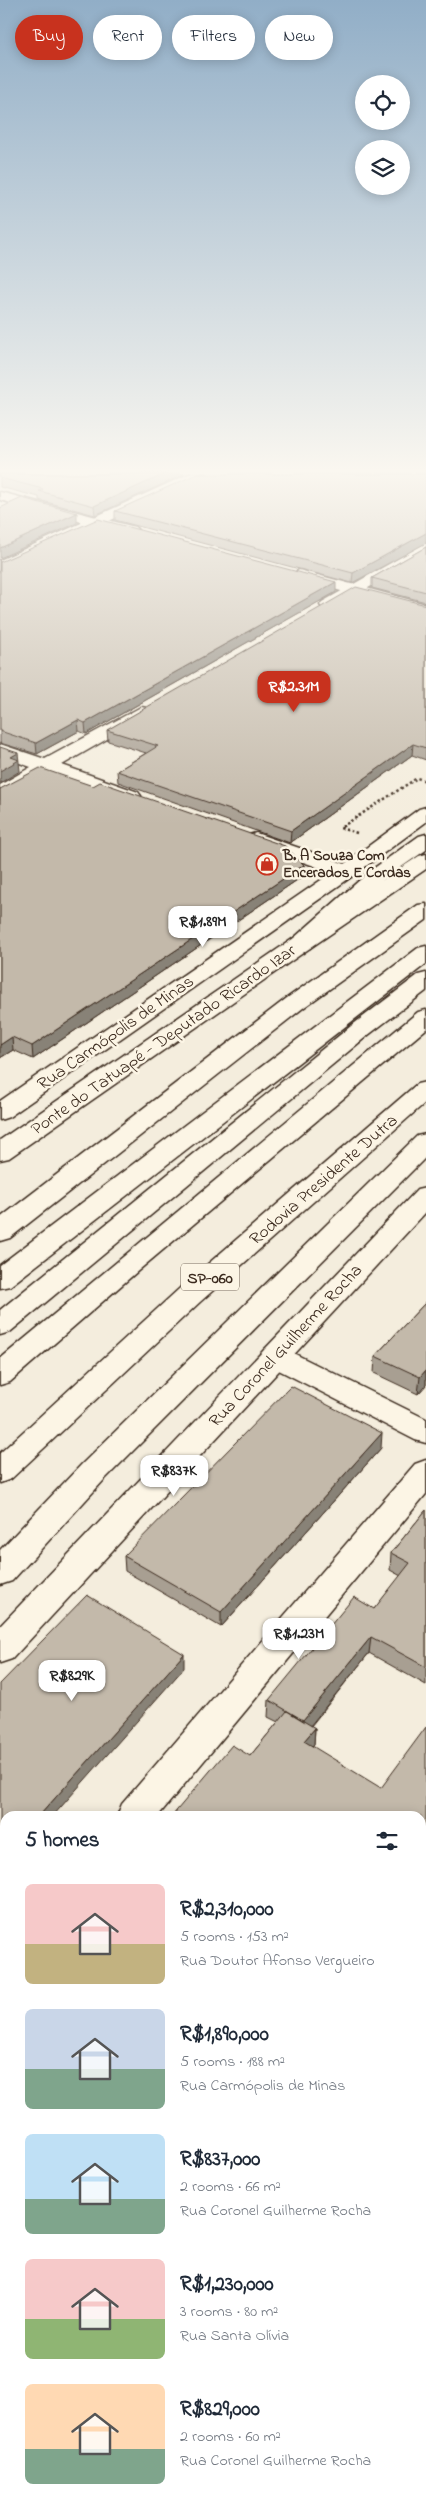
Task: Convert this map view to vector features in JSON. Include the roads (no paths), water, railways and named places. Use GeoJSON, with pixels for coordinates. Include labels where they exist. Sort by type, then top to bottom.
{"type":"FeatureCollection","features":[{"type":"Feature","properties":{"kind":"main road"},"geometry":{"type":"LineString","coordinates":[[310,616],[353,591]]}},
{"type":"Feature","properties":{"kind":"main road"},"geometry":{"type":"LineString","coordinates":[[359,591],[426,609]]}},
{"type":"Feature","properties":{"kind":"main road"},"geometry":{"type":"LineString","coordinates":[[0,793],[156,703]]}},
{"type":"Feature","properties":{"kind":"main road"},"geometry":{"type":"LineString","coordinates":[[0,750],[144,800]]}},
{"type":"Feature","properties":{"kind":"main road","name":"Rua Carmópolis de Minas"},"geometry":{"type":"LineString","coordinates":[[0,1112],[347,871],[426,813]]}},
{"type":"Feature","properties":{"kind":"main road"},"geometry":{"type":"LineString","coordinates":[[236,832],[347,871]]}},
{"type":"Feature","properties":{"kind":"main road"},"geometry":{"type":"LineString","coordinates":[[302,944],[377,875],[426,840]]}},
{"type":"Feature","properties":{"kind":"main road"},"geometry":{"type":"LineString","coordinates":[[302,944],[426,860]]}},
{"type":"Feature","properties":{"kind":"main road"},"geometry":{"type":"LineString","coordinates":[[0,1232],[295,1003],[426,910]]}},
{"type":"Feature","properties":{"kind":"main road","name":"Ponte do Tatuapé - Deputado Ricardo Izar"},"geometry":{"type":"LineString","coordinates":[[0,1152],[302,944]]}},
{"type":"Feature","properties":{"kind":"main road"},"geometry":{"type":"LineString","coordinates":[[0,1279],[426,953]]}},
{"type":"Feature","properties":{"kind":"main road"},"geometry":{"type":"LineString","coordinates":[[0,1325],[352,1037],[426,980]]}},
{"type":"Feature","properties":{"kind":"main road"},"geometry":{"type":"LineString","coordinates":[[0,1375],[167,1233],[426,1018]]}},
{"type":"Feature","properties":{"kind":"main road","name":"Rodovia Presidente Dutra"},"geometry":{"type":"LineString","coordinates":[[0,1471],[190,1294],[426,1089]]}},
{"type":"Feature","properties":{"kind":"main road"},"geometry":{"type":"LineString","coordinates":[[0,1572],[93,1472],[426,1142]]}},
{"type":"Feature","properties":{"kind":"main road","name":"Rua Coronel Guilherme Rocha"},"geometry":{"type":"LineString","coordinates":[[0,1648],[426,1196]]}},
{"type":"Feature","properties":{"kind":"main road"},"geometry":{"type":"LineString","coordinates":[[275,1356],[426,1432]]}},
{"type":"Feature","properties":{"kind":"main road"},"geometry":{"type":"LineString","coordinates":[[139,1811],[426,1472]]}},
{"type":"Feature","properties":{"kind":"place","name":"B. A Souza Com Encerados E Cordas"},"geometry":{"type":"Point","coordinates":[267,864]}}]}
